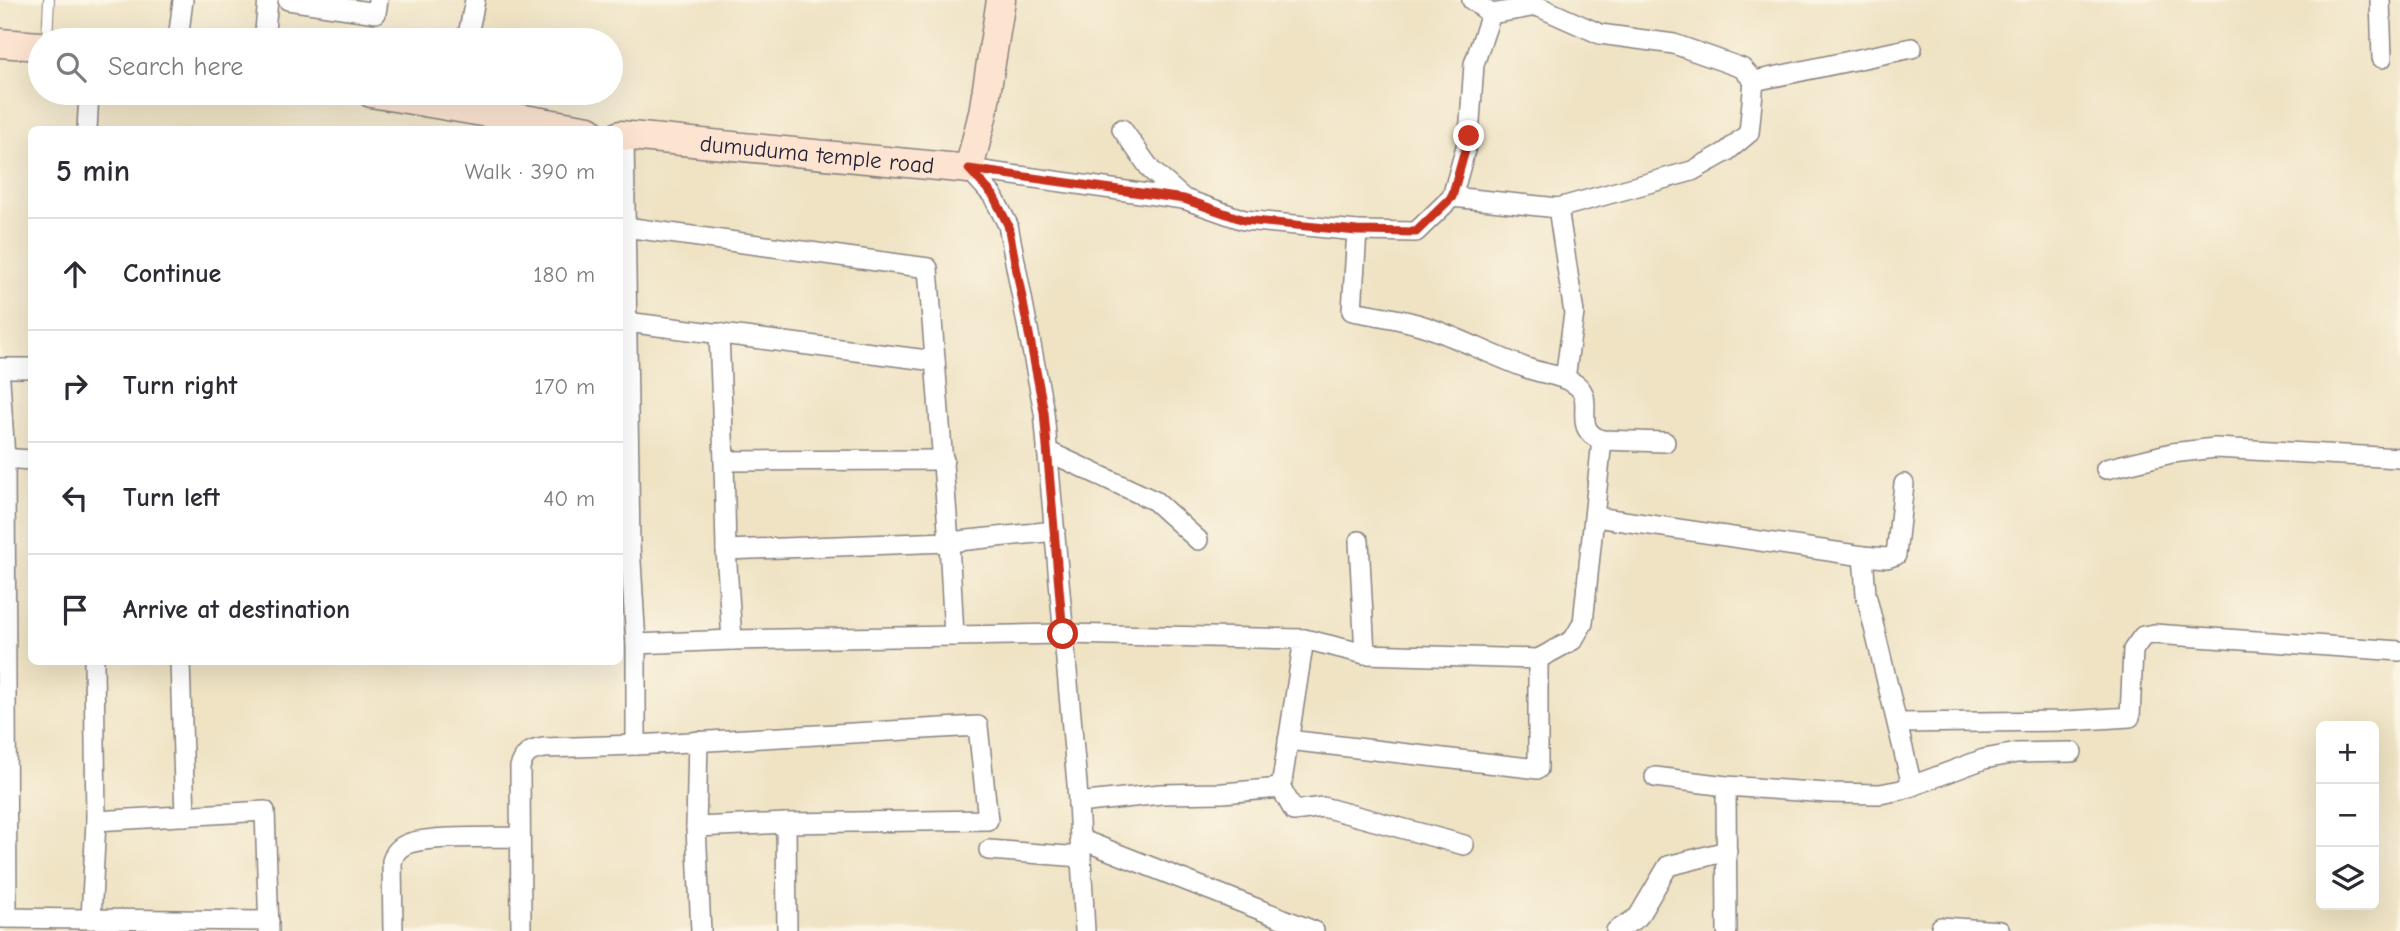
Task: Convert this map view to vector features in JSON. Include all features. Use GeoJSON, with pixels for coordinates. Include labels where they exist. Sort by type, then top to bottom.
{"type":"FeatureCollection","features":[{"type":"Feature","properties":{"kind":"street"},"geometry":{"type":"LineString","coordinates":[[180,28],[183,0]]}},
{"type":"Feature","properties":{"kind":"street"},"geometry":{"type":"LineString","coordinates":[[265,28],[268,0]]}},
{"type":"Feature","properties":{"kind":"street"},"geometry":{"type":"LineString","coordinates":[[288,0],[376,13],[378,0]]}},
{"type":"Feature","properties":{"kind":"street"},"geometry":{"type":"LineString","coordinates":[[469,28],[475,0]]}},
{"type":"Feature","properties":{"kind":"street"},"geometry":{"type":"LineString","coordinates":[[969,169],[982,113],[1001,0]]}},
{"type":"Feature","properties":{"kind":"street"},"geometry":{"type":"LineString","coordinates":[[1472,0],[1491,14],[1539,3],[1600,34],[1674,44],[1742,68],[1755,81]]}},
{"type":"Feature","properties":{"kind":"street"},"geometry":{"type":"LineString","coordinates":[[2381,0],[2382,58]]}},
{"type":"Feature","properties":{"kind":"street"},"geometry":{"type":"LineString","coordinates":[[969,169],[1184,199],[1244,220],[1357,231],[1416,232],[1452,197],[1469,136],[1474,64],[1491,14]]}},
{"type":"Feature","properties":{"kind":"street"},"geometry":{"type":"LineString","coordinates":[[0,43],[28,45]]}},
{"type":"Feature","properties":{"kind":"street"},"geometry":{"type":"LineString","coordinates":[[1755,81],[1912,48]]}},
{"type":"Feature","properties":{"kind":"street"},"geometry":{"type":"LineString","coordinates":[[1452,197],[1558,208],[1692,171],[1726,152],[1749,133],[1755,81]]}},
{"type":"Feature","properties":{"kind":"street"},"geometry":{"type":"LineString","coordinates":[[87,126],[88,105]]}},
{"type":"Feature","properties":{"kind":"street"},"geometry":{"type":"LineString","coordinates":[[471,105],[529,124],[549,126]]}},
{"type":"Feature","properties":{"kind":"street"},"geometry":{"type":"LineString","coordinates":[[1122,129],[1151,170],[1184,199]]}},
{"type":"Feature","properties":{"kind":"street","name":"dumuduma temple road"},"geometry":{"type":"LineString","coordinates":[[623,135],[969,169]]}},
{"type":"Feature","properties":{"kind":"street"},"geometry":{"type":"LineString","coordinates":[[623,166],[626,321],[625,546],[636,644],[636,745]]}},
{"type":"Feature","properties":{"kind":"street"},"geometry":{"type":"LineString","coordinates":[[969,169],[993,195],[1008,225],[1044,412],[1078,803],[1085,931]]}},
{"type":"Feature","properties":{"kind":"street"},"geometry":{"type":"LineString","coordinates":[[1558,208],[1574,313],[1566,379]]}},
{"type":"Feature","properties":{"kind":"street"},"geometry":{"type":"LineString","coordinates":[[625,227],[928,268],[944,460],[954,636]]}},
{"type":"Feature","properties":{"kind":"street"},"geometry":{"type":"LineString","coordinates":[[1357,231],[1352,311],[1400,319],[1434,329],[1527,369],[1566,379],[1578,386],[1582,392],[1587,431],[1593,437],[1602,440],[1665,442]]}},
{"type":"Feature","properties":{"kind":"street"},"geometry":{"type":"LineString","coordinates":[[626,321],[935,361]]}},
{"type":"Feature","properties":{"kind":"street"},"geometry":{"type":"LineString","coordinates":[[719,333],[726,550],[732,640]]}},
{"type":"Feature","properties":{"kind":"street"},"geometry":{"type":"LineString","coordinates":[[0,368],[28,368]]}},
{"type":"Feature","properties":{"kind":"street"},"geometry":{"type":"LineString","coordinates":[[0,380],[3,458],[4,918],[269,926],[265,811],[96,821]]}},
{"type":"Feature","properties":{"kind":"street"},"geometry":{"type":"LineString","coordinates":[[636,644],[1063,634],[1304,639],[1365,654],[1538,659],[1573,640],[1583,623],[1602,440]]}},
{"type":"Feature","properties":{"kind":"street"},"geometry":{"type":"LineString","coordinates":[[2106,469],[2172,453],[2215,448],[2400,458]]}},
{"type":"Feature","properties":{"kind":"street"},"geometry":{"type":"LineString","coordinates":[[1047,451],[1155,502],[1198,540]]}},
{"type":"Feature","properties":{"kind":"street"},"geometry":{"type":"LineString","coordinates":[[3,458],[28,460]]}},
{"type":"Feature","properties":{"kind":"street"},"geometry":{"type":"LineString","coordinates":[[724,461],[944,460]]}},
{"type":"Feature","properties":{"kind":"street"},"geometry":{"type":"LineString","coordinates":[[1596,517],[1887,558],[1896,555],[1905,484]]}},
{"type":"Feature","properties":{"kind":"street"},"geometry":{"type":"LineString","coordinates":[[726,550],[949,542],[1055,531]]}},
{"type":"Feature","properties":{"kind":"street"},"geometry":{"type":"LineString","coordinates":[[1359,541],[1365,654]]}},
{"type":"Feature","properties":{"kind":"street"},"geometry":{"type":"LineString","coordinates":[[1863,556],[1866,594],[1912,786]]}},
{"type":"Feature","properties":{"kind":"street"},"geometry":{"type":"LineString","coordinates":[[1899,723],[2067,721],[2130,717],[2133,650],[2143,636],[2154,634],[2400,651]]}},
{"type":"Feature","properties":{"kind":"street"},"geometry":{"type":"LineString","coordinates":[[1304,639],[1281,788],[1294,811],[1323,807],[1464,845]]}},
{"type":"Feature","properties":{"kind":"street"},"geometry":{"type":"LineString","coordinates":[[1288,740],[1538,769],[1538,659]]}},
{"type":"Feature","properties":{"kind":"street"},"geometry":{"type":"LineString","coordinates":[[91,919],[96,821],[94,665]]}},
{"type":"Feature","properties":{"kind":"street"},"geometry":{"type":"LineString","coordinates":[[180,665],[185,816]]}},
{"type":"Feature","properties":{"kind":"street"},"geometry":{"type":"LineString","coordinates":[[521,931],[520,767],[525,755],[531,750],[978,726],[988,820],[696,827]]}},
{"type":"Feature","properties":{"kind":"street"},"geometry":{"type":"LineString","coordinates":[[698,741],[696,827],[701,931]]}},
{"type":"Feature","properties":{"kind":"street"},"geometry":{"type":"LineString","coordinates":[[1655,777],[1726,786],[1880,794],[1912,786],[1984,759],[2017,753],[2072,752]]}},
{"type":"Feature","properties":{"kind":"street"},"geometry":{"type":"LineString","coordinates":[[1726,786],[1727,931]]}},
{"type":"Feature","properties":{"kind":"street"},"geometry":{"type":"LineString","coordinates":[[1078,803],[1161,794],[1281,788]]}},
{"type":"Feature","properties":{"kind":"street"},"geometry":{"type":"LineString","coordinates":[[786,823],[787,931]]}},
{"type":"Feature","properties":{"kind":"street"},"geometry":{"type":"LineString","coordinates":[[393,931],[391,861],[395,852],[407,844],[436,839],[519,837]]}},
{"type":"Feature","properties":{"kind":"street"},"geometry":{"type":"LineString","coordinates":[[989,850],[1081,848],[1314,931]]}},
{"type":"Feature","properties":{"kind":"street"},"geometry":{"type":"LineString","coordinates":[[1616,931],[1638,917],[1668,866],[1727,851]]}},
{"type":"Feature","properties":{"kind":"street"},"geometry":{"type":"LineString","coordinates":[[1941,927],[2000,931]]}},
{"type":"Feature","properties":{"kind":"lane"},"geometry":{"type":"LineString","coordinates":[[48,28],[49,0]]}},
{"type":"Feature","properties":{"kind":"route"},"geometry":{"type":"LineString","coordinates":[[1063,634],[1044,412],[1008,225],[993,195],[969,169],[1184,199],[1244,220],[1357,231],[1416,232],[1452,197],[1469,136]]}}]}
